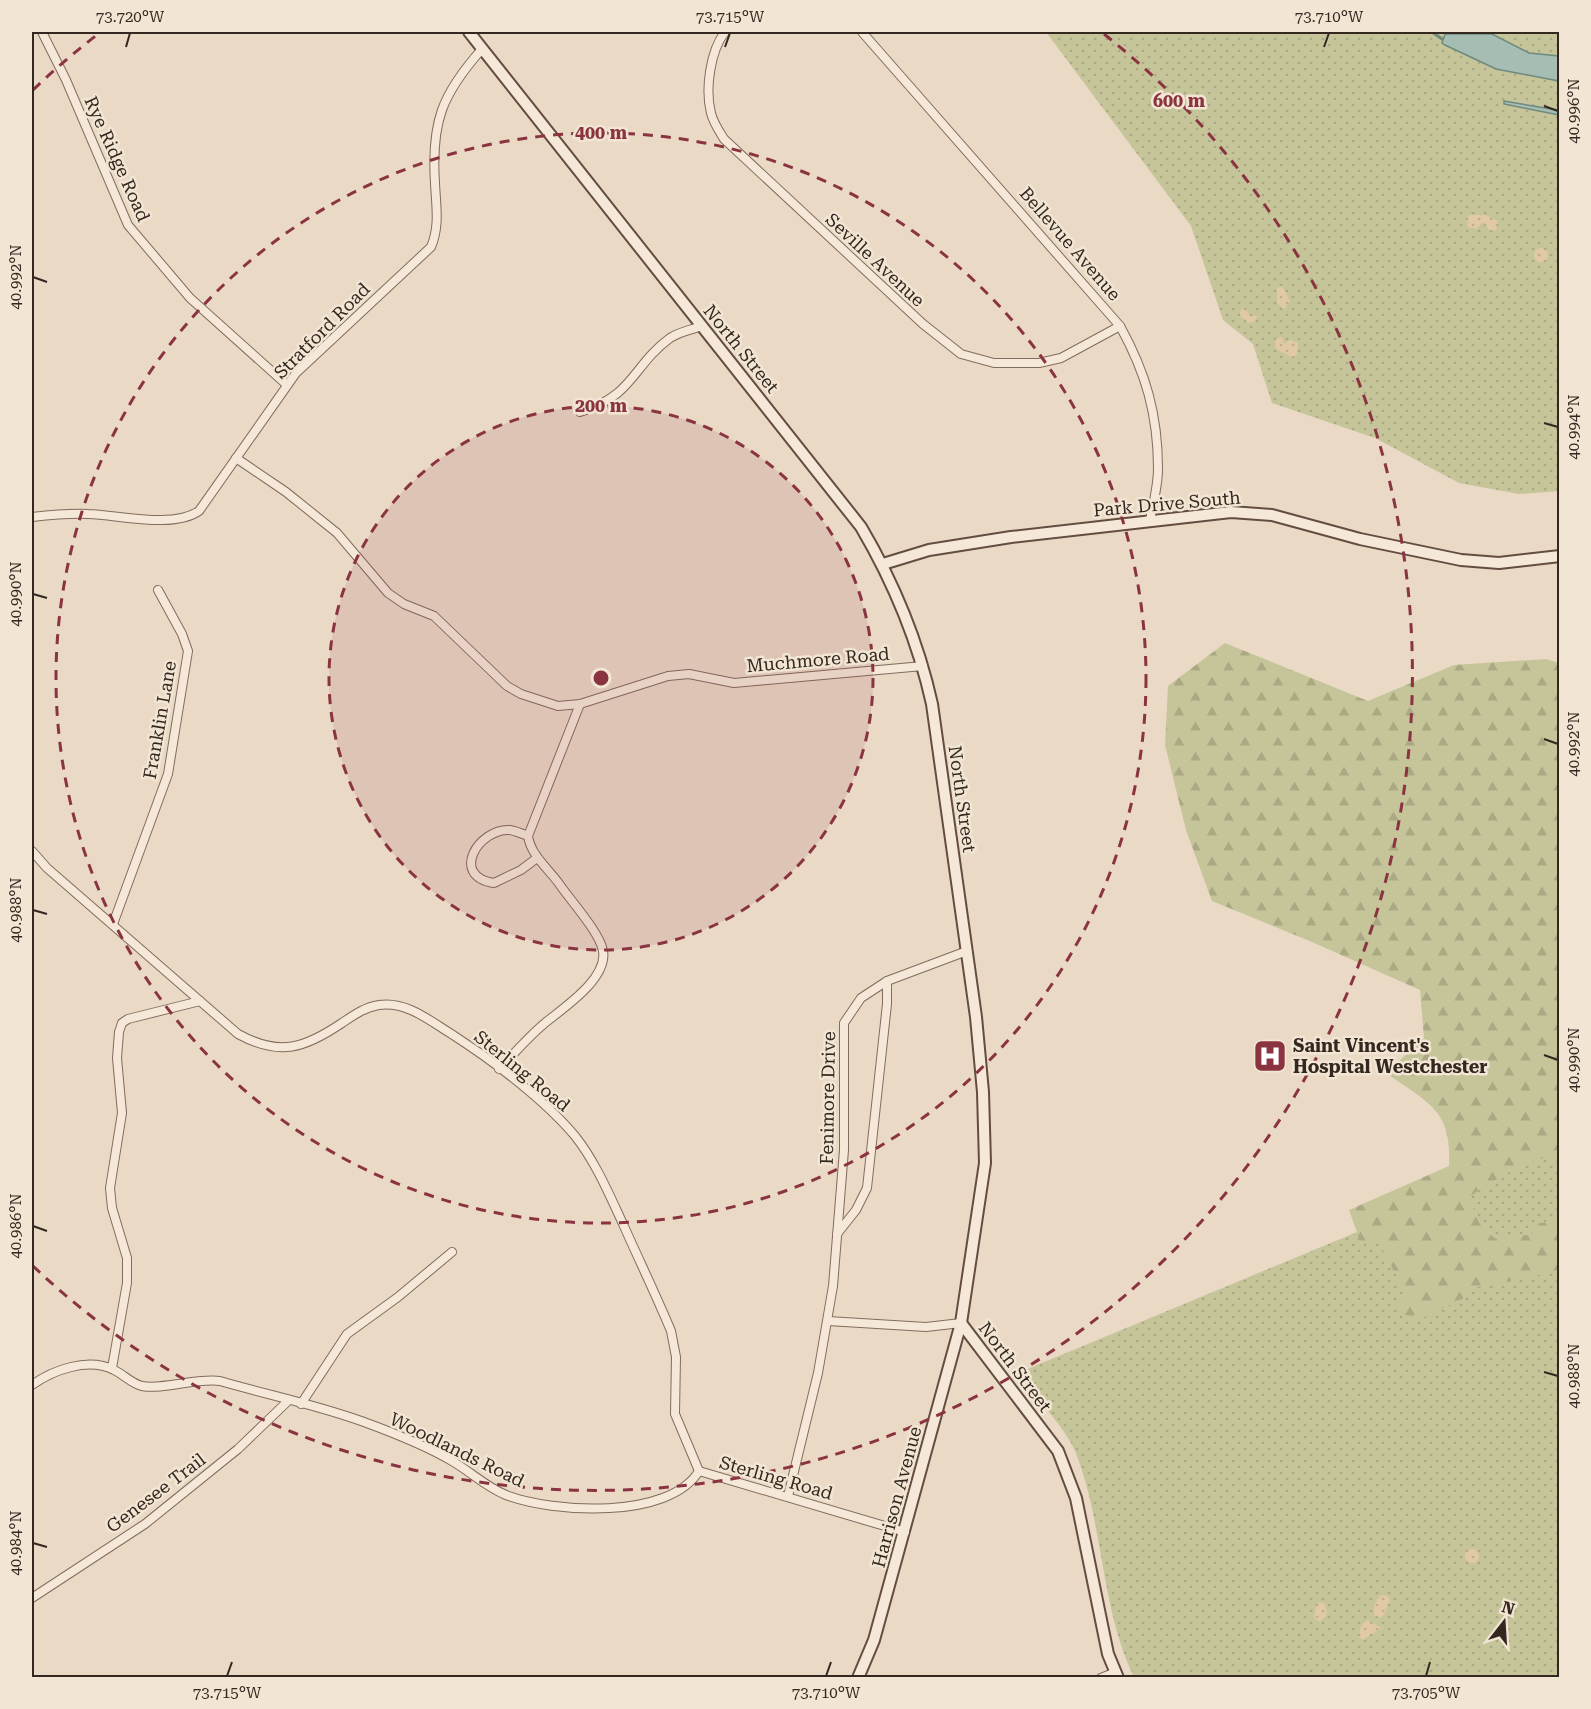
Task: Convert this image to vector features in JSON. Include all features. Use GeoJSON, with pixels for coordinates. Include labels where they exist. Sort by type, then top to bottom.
{"type":"FeatureCollection","features":[{"type":"Feature","properties":{"kind":"main road","name":"North Street"},"geometry":{"type":"LineString","coordinates":[[469,32],[701,326],[821,473],[861,527],[882,564],[912,632],[924,666],[932,704],[967,951],[982,1081],[985,1163],[961,1323],[1058,1451],[1065,1466],[1076,1498],[1108,1654],[1117,1675]]}},
{"type":"Feature","properties":{"kind":"main road","name":"Park Drive South"},"geometry":{"type":"LineString","coordinates":[[882,564],[929,550],[1150,520],[1231,513],[1265,514],[1360,539],[1461,560],[1499,563],[1560,556]]}},
{"type":"Feature","properties":{"kind":"main road","name":"Harrison Avenue"},"geometry":{"type":"LineString","coordinates":[[858,1677],[874,1641],[961,1323]]}},
{"type":"Feature","properties":{"kind":"street","name":"Rye Ridge Road"},"geometry":{"type":"LineString","coordinates":[[42,32],[66,80],[128,225],[190,298],[287,385]]}},
{"type":"Feature","properties":{"kind":"street","name":"Seville Avenue"},"geometry":{"type":"LineString","coordinates":[[725,32],[718,40],[708,93],[711,115],[724,139],[923,324],[961,354],[994,363],[1039,363],[1061,358],[1120,326]]}},
{"type":"Feature","properties":{"kind":"street","name":"Bellevue Avenue"},"geometry":{"type":"LineString","coordinates":[[862,32],[1120,326],[1145,377],[1153,413],[1158,471],[1150,520]]}},
{"type":"Feature","properties":{"kind":"street","name":"Stratford Road"},"geometry":{"type":"LineString","coordinates":[[32,517],[85,514],[165,520],[189,517],[212,494],[287,385],[376,296],[419,261],[431,247],[438,230],[434,168],[438,125],[444,100],[457,77],[482,49]]}},
{"type":"Feature","properties":{"kind":"street"},"geometry":{"type":"LineString","coordinates":[[580,412],[609,401],[623,390],[673,336],[701,326]]}},
{"type":"Feature","properties":{"kind":"street","name":"Muchmore Road"},"geometry":{"type":"LineString","coordinates":[[236,458],[286,492],[337,533],[388,593],[404,604],[434,616],[507,686],[520,694],[558,706],[580,704],[668,676],[689,674],[734,683],[924,666]]}},
{"type":"Feature","properties":{"kind":"street","name":"Franklin Lane"},"geometry":{"type":"LineString","coordinates":[[113,924],[168,774],[188,651],[182,634],[158,591]]}},
{"type":"Feature","properties":{"kind":"street"},"geometry":{"type":"LineString","coordinates":[[499,1069],[544,1023],[579,997],[602,962],[604,953],[595,935],[554,876],[537,858],[528,836],[580,704]]}},
{"type":"Feature","properties":{"kind":"street"},"geometry":{"type":"LineString","coordinates":[[528,836],[505,831],[484,840],[471,856],[469,863],[472,871],[480,878],[494,883],[521,870],[537,858]]}},
{"type":"Feature","properties":{"kind":"street","name":"Sterling Road"},"geometry":{"type":"LineString","coordinates":[[32,851],[47,868],[200,1000],[256,1044],[284,1047],[314,1042],[369,1007],[396,1005],[410,1009],[430,1020],[499,1069],[548,1108],[576,1137],[604,1183],[671,1331],[676,1357],[675,1414],[699,1471],[905,1532]]}},
{"type":"Feature","properties":{"kind":"street","name":"Fenimore Drive"},"geometry":{"type":"LineString","coordinates":[[788,1496],[828,1322],[844,1150],[844,1023],[861,998],[887,981],[967,951]]}},
{"type":"Feature","properties":{"kind":"street"},"geometry":{"type":"LineString","coordinates":[[837,1234],[856,1210],[867,1188],[887,1004],[887,981]]}},
{"type":"Feature","properties":{"kind":"street"},"geometry":{"type":"LineString","coordinates":[[112,1368],[127,1283],[127,1258],[112,1208],[110,1188],[122,1113],[117,1058],[118,1032],[122,1023],[128,1019],[200,1000]]}},
{"type":"Feature","properties":{"kind":"street"},"geometry":{"type":"LineString","coordinates":[[301,1404],[347,1334],[398,1297],[452,1252]]}},
{"type":"Feature","properties":{"kind":"street"},"geometry":{"type":"LineString","coordinates":[[828,1322],[926,1327],[961,1323]]}},
{"type":"Feature","properties":{"kind":"street","name":"Woodlands Road"},"geometry":{"type":"LineString","coordinates":[[32,1385],[64,1368],[90,1364],[112,1368],[144,1386],[207,1380],[289,1400],[373,1426],[443,1456],[506,1495],[551,1506],[630,1506],[681,1490],[692,1482],[699,1471]]}},
{"type":"Feature","properties":{"kind":"street","name":"Genesee Trail"},"geometry":{"type":"LineString","coordinates":[[32,1598],[145,1524],[238,1449],[289,1400]]}},
{"type":"Feature","properties":{"kind":"street"},"geometry":{"type":"LineString","coordinates":[[1101,1677],[1117,1675]]}},
{"type":"Feature","properties":{"kind":"green space"},"geometry":{"type":"Polygon","coordinates":[[[1046,32],[1559,32],[1559,491],[1519,494],[1459,483],[1375,438],[1272,403],[1253,344],[1223,320],[1191,226],[1046,32]]]}},
{"type":"Feature","properties":{"kind":"green space"},"geometry":{"type":"Polygon","coordinates":[[[1225,643],[1368,701],[1454,665],[1546,659],[1559,663],[1559,1160],[1551,1163],[1547,1157],[1518,1168],[1472,1195],[1472,1202],[1478,1221],[1498,1240],[1507,1236],[1531,1235],[1539,1223],[1553,1222],[1559,1217],[1559,1271],[1478,1287],[1462,1299],[1418,1320],[1404,1314],[1397,1304],[1406,1294],[1378,1241],[1361,1244],[1349,1210],[1449,1166],[1449,1147],[1441,1119],[1425,1101],[1386,1073],[1424,1038],[1420,990],[1212,901],[1186,830],[1165,745],[1168,686],[1225,643]]]}},
{"type":"Feature","properties":{"kind":"green space"},"geometry":{"type":"Polygon","coordinates":[[[1559,1148],[1559,1677],[1134,1677],[1115,1622],[1092,1507],[1075,1451],[1057,1423],[1018,1373],[1559,1148]]]}},
{"type":"Feature","properties":{"kind":"sand"},"geometry":{"type":"Polygon","coordinates":[[[1470,215],[1485,215],[1498,221],[1496,230],[1490,231],[1483,222],[1476,229],[1468,227],[1467,218],[1470,215]]]}},
{"type":"Feature","properties":{"kind":"sand"},"geometry":{"type":"Polygon","coordinates":[[[1541,248],[1546,250],[1548,255],[1546,260],[1541,262],[1536,260],[1534,255],[1536,250],[1541,248]]]}},
{"type":"Feature","properties":{"kind":"sand"},"geometry":{"type":"Polygon","coordinates":[[[1282,286],[1290,301],[1284,309],[1277,303],[1277,288],[1282,286]]]}},
{"type":"Feature","properties":{"kind":"sand"},"geometry":{"type":"Polygon","coordinates":[[[1244,308],[1250,315],[1257,316],[1255,321],[1248,323],[1240,316],[1240,311],[1244,308]]]}},
{"type":"Feature","properties":{"kind":"sand"},"geometry":{"type":"Polygon","coordinates":[[[1282,337],[1284,344],[1290,340],[1298,343],[1297,354],[1293,358],[1276,349],[1275,339],[1282,337]]]}},
{"type":"Feature","properties":{"kind":"sand"},"geometry":{"type":"Polygon","coordinates":[[[1469,1549],[1475,1549],[1479,1556],[1475,1563],[1469,1563],[1465,1559],[1465,1553],[1469,1549]]]}},
{"type":"Feature","properties":{"kind":"sand"},"geometry":{"type":"Polygon","coordinates":[[[1381,1595],[1387,1596],[1390,1600],[1384,1615],[1379,1618],[1374,1615],[1374,1605],[1381,1595]]]}},
{"type":"Feature","properties":{"kind":"sand"},"geometry":{"type":"Polygon","coordinates":[[[1319,1602],[1325,1604],[1327,1614],[1320,1622],[1314,1618],[1319,1602]]]}},
{"type":"Feature","properties":{"kind":"sand"},"geometry":{"type":"Polygon","coordinates":[[[1367,1620],[1381,1628],[1363,1640],[1359,1637],[1361,1626],[1367,1620]]]}},
{"type":"Feature","properties":{"kind":"shaded area"},"geometry":{"type":"Polygon","coordinates":[[[1445,34],[1492,34],[1529,53],[1559,56],[1559,81],[1496,69],[1442,43],[1445,34]]]}},
{"type":"Feature","properties":{"kind":"shaded area"},"geometry":{"type":"Polygon","coordinates":[[[1504,101],[1557,110],[1559,115],[1504,104],[1504,101]]]}},
{"type":"Feature","properties":{"kind":"waterway"},"geometry":{"type":"LineString","coordinates":[[1432,32],[1442,39]]}},
{"type":"Feature","properties":{"kind":"place","name":"Saint Vincent's Hospital Westchester"},"geometry":{"type":"Point","coordinates":[1270,1056]}}]}
